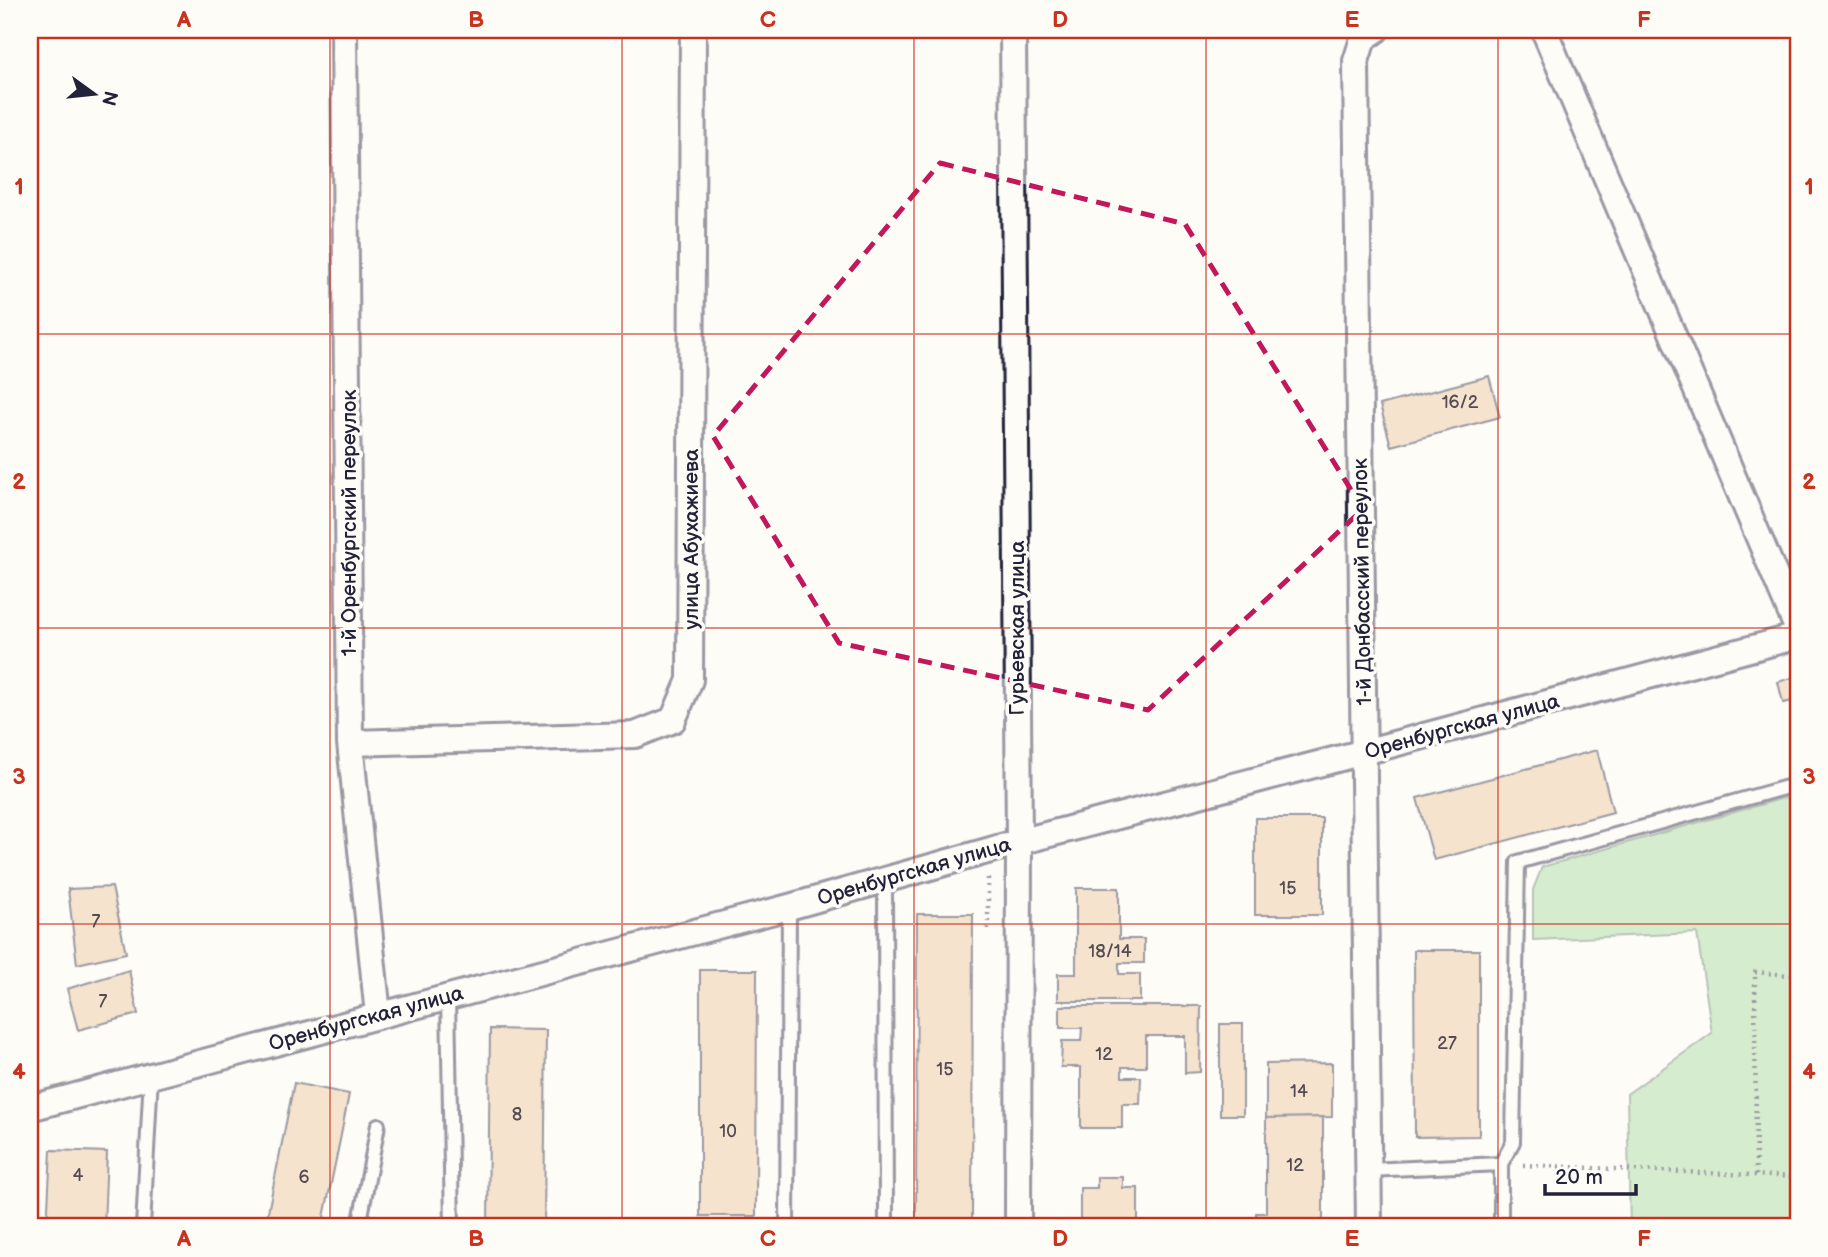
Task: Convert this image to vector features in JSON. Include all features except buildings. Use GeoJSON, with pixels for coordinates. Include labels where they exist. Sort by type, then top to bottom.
{"type":"FeatureCollection","features":[{"type":"Feature","properties":{"kind":"street","name":"1-й Оренбургский переулок"},"geometry":{"type":"LineString","coordinates":[[344,30],[351,743],[378,1015]]}},
{"type":"Feature","properties":{"kind":"street","name":"улица Абухажиева"},"geometry":{"type":"LineString","coordinates":[[351,743],[635,735],[673,720],[690,680],[693,30]]}},
{"type":"Feature","properties":{"kind":"street","name":"Гурьевская улица"},"geometry":{"type":"LineString","coordinates":[[1013,30],[1019,842],[1018,1227]]}},
{"type":"Feature","properties":{"kind":"street","name":"1-й Донбасский переулок"},"geometry":{"type":"LineString","coordinates":[[1369,1227],[1356,61],[1363,38],[1376,30]]}},
{"type":"Feature","properties":{"kind":"street"},"geometry":{"type":"LineString","coordinates":[[1544,30],[1798,630]]}},
{"type":"Feature","properties":{"kind":"street","name":"Оренбургская улица"},"geometry":{"type":"LineString","coordinates":[[30,1108],[1798,636]]}},
{"type":"Feature","properties":{"kind":"lane"},"geometry":{"type":"LineString","coordinates":[[1501,1227],[1501,1164],[1513,1142],[1518,862],[1798,784]]}},
{"type":"Feature","properties":{"kind":"lane"},"geometry":{"type":"LineString","coordinates":[[885,879],[886,1227]]}},
{"type":"Feature","properties":{"kind":"lane"},"geometry":{"type":"LineString","coordinates":[[787,1227],[789,907]]}},
{"type":"Feature","properties":{"kind":"lane"},"geometry":{"type":"LineString","coordinates":[[448,996],[452,1227]]}},
{"type":"Feature","properties":{"kind":"lane"},"geometry":{"type":"LineString","coordinates":[[143,1227],[152,1075]]}},
{"type":"Feature","properties":{"kind":"lane"},"geometry":{"type":"LineString","coordinates":[[359,1227],[378,1125]]}},
{"type":"Feature","properties":{"kind":"lane"},"geometry":{"type":"LineString","coordinates":[[1368,1170],[1501,1164]]}},
{"type":"Feature","properties":{"kind":"path"},"geometry":{"type":"LineString","coordinates":[[1756,1175],[1755,972],[1798,976]]}},
{"type":"Feature","properties":{"kind":"path"},"geometry":{"type":"LineString","coordinates":[[1501,1164],[1798,1177]]}},
{"type":"Feature","properties":{"kind":"highlighted area"},"geometry":{"type":"Polygon","coordinates":[[[940,163],[1185,224],[1363,509],[1148,710],[839,643],[713,436],[940,163]]]}},
{"type":"Feature","properties":{"kind":"green space"},"geometry":{"type":"Polygon","coordinates":[[[1798,794],[1798,1227],[1630,1227],[1627,1094],[1712,1033],[1697,933],[1533,940],[1533,890],[1542,867],[1798,794]]]}}]}
